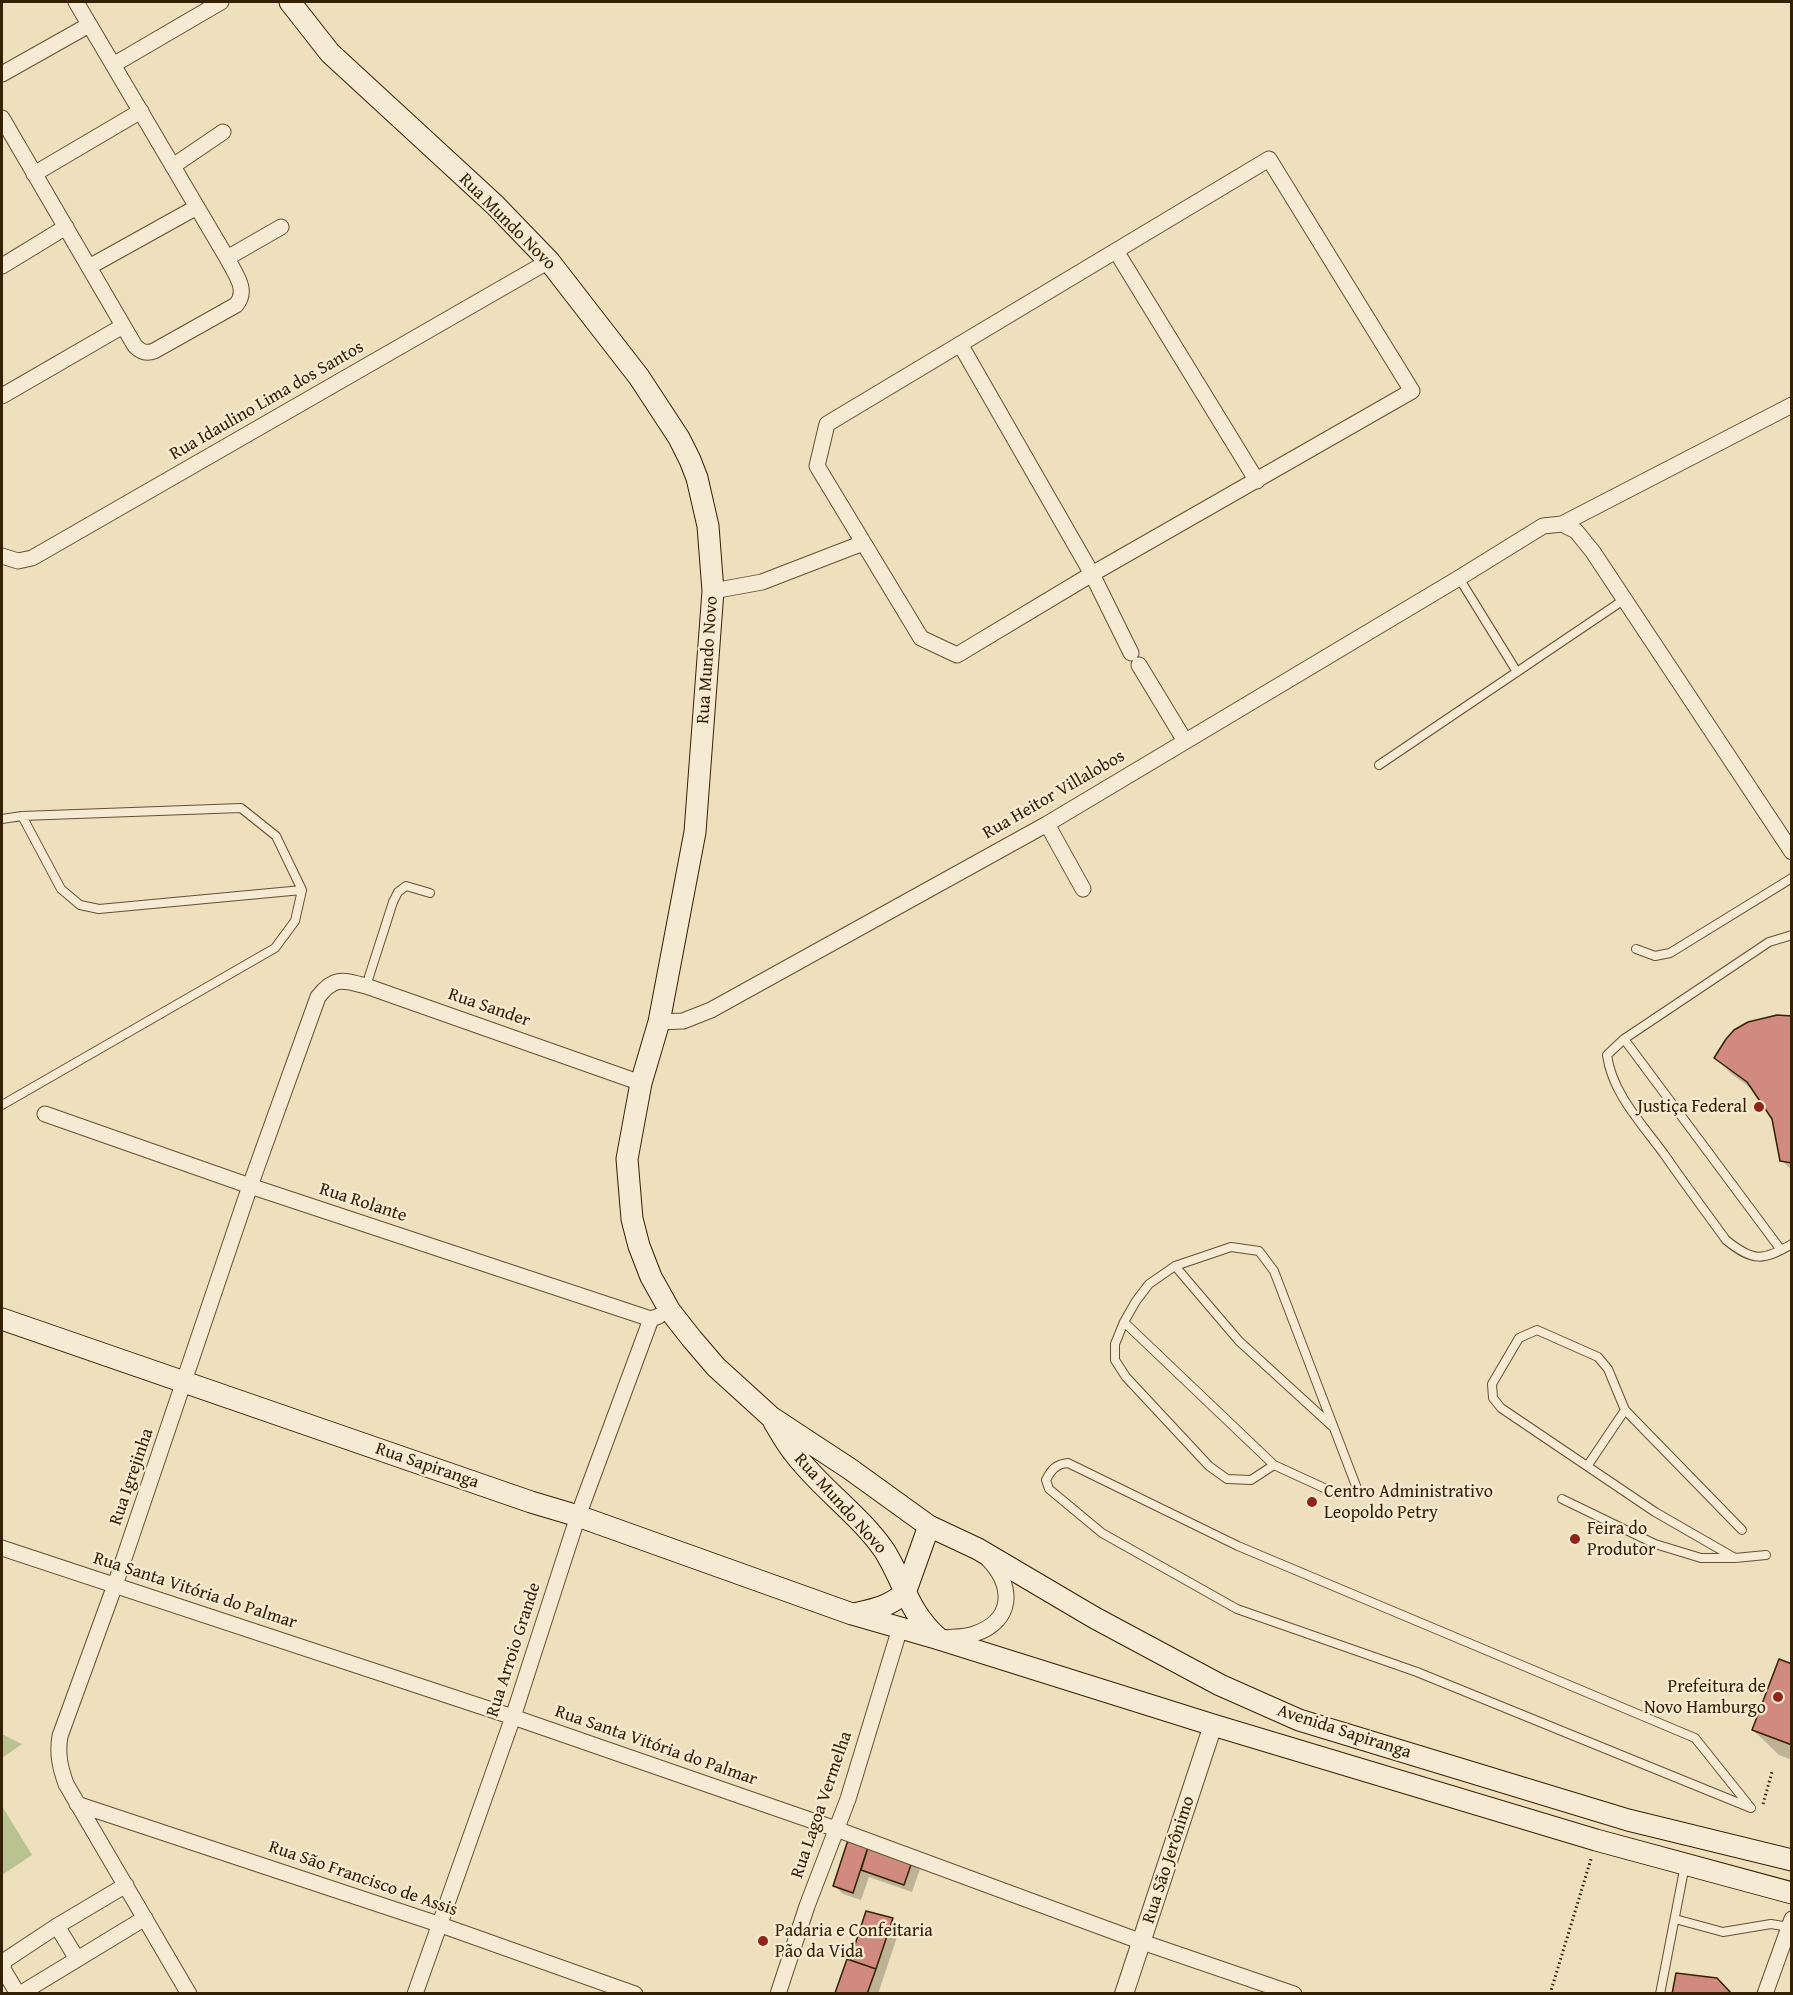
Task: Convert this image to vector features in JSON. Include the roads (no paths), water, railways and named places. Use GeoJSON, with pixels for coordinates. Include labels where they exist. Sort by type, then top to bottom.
{"type":"FeatureCollection","features":[{"type":"Feature","properties":{"kind":"main road","name":"Rua Mundo Novo"},"geometry":{"type":"LineString","coordinates":[[290,2],[330,53],[495,205],[549,261],[639,377],[690,460],[697,478],[708,526],[713,591],[695,832],[659,1022],[641,1083],[627,1159],[627,1186],[632,1219],[651,1277],[660,1315],[771,1417],[850,1469],[929,1526]]}},
{"type":"Feature","properties":{"kind":"main road","name":"Rua Sapiranga"},"geometry":{"type":"LineString","coordinates":[[2,1319],[531,1502],[578,1516],[852,1614],[939,1639]]}},
{"type":"Feature","properties":{"kind":"main road","name":"Rua Mundo Novo"},"geometry":{"type":"LineString","coordinates":[[771,1417],[794,1453],[875,1539],[892,1565],[905,1593]]}},
{"type":"Feature","properties":{"kind":"main road","name":"Avenida Sapiranga"},"geometry":{"type":"LineString","coordinates":[[929,1526],[978,1549],[1095,1618],[1220,1685],[1299,1720],[1628,1820],[1791,1860]]}},
{"type":"Feature","properties":{"kind":"main road"},"geometry":{"type":"LineString","coordinates":[[852,1614],[880,1609],[905,1593],[929,1526]]}},
{"type":"Feature","properties":{"kind":"main road"},"geometry":{"type":"LineString","coordinates":[[905,1593],[924,1626],[939,1639]]}},
{"type":"Feature","properties":{"kind":"main road","name":"Avenida Sapiranga"},"geometry":{"type":"LineString","coordinates":[[939,1639],[1213,1725],[1596,1840],[1791,1893]]}},
{"type":"Feature","properties":{"kind":"street"},"geometry":{"type":"LineString","coordinates":[[4,128],[66,227],[135,346],[141,352],[148,353],[236,305],[243,293],[241,284],[76,2]]}},
{"type":"Feature","properties":{"kind":"street"},"geometry":{"type":"LineString","coordinates":[[113,65],[221,2]]}},
{"type":"Feature","properties":{"kind":"street"},"geometry":{"type":"LineString","coordinates":[[2,74],[89,25]]}},
{"type":"Feature","properties":{"kind":"street"},"geometry":{"type":"LineString","coordinates":[[34,174],[141,111]]}},
{"type":"Feature","properties":{"kind":"street"},"geometry":{"type":"LineString","coordinates":[[173,166],[223,132]]}},
{"type":"Feature","properties":{"kind":"street"},"geometry":{"type":"LineString","coordinates":[[1269,159],[1412,391],[1257,482],[1092,574],[957,655],[921,638],[817,466],[827,424],[1116,251],[1269,159]]}},
{"type":"Feature","properties":{"kind":"street"},"geometry":{"type":"LineString","coordinates":[[89,267],[197,207]]}},
{"type":"Feature","properties":{"kind":"street"},"geometry":{"type":"LineString","coordinates":[[2,266],[66,227]]}},
{"type":"Feature","properties":{"kind":"street"},"geometry":{"type":"LineString","coordinates":[[227,258],[281,227]]}},
{"type":"Feature","properties":{"kind":"street"},"geometry":{"type":"LineString","coordinates":[[1116,251],[1257,482]]}},
{"type":"Feature","properties":{"kind":"street","name":"Rua Idaulino Lima dos Santos"},"geometry":{"type":"LineString","coordinates":[[2,556],[18,561],[32,558],[549,261]]}},
{"type":"Feature","properties":{"kind":"street"},"geometry":{"type":"LineString","coordinates":[[2,396],[123,326]]}},
{"type":"Feature","properties":{"kind":"street"},"geometry":{"type":"LineString","coordinates":[[960,344],[1092,574],[1135,659],[1185,741]]}},
{"type":"Feature","properties":{"kind":"street","name":"Rua Heitor Villalobos"},"geometry":{"type":"LineString","coordinates":[[659,1022],[683,1021],[711,1010],[1047,824],[1543,526],[1562,524],[1791,405]]}},
{"type":"Feature","properties":{"kind":"street"},"geometry":{"type":"LineString","coordinates":[[1562,524],[1576,531],[1625,599],[1791,852]]}},
{"type":"Feature","properties":{"kind":"street"},"geometry":{"type":"LineString","coordinates":[[713,591],[762,582],[864,543]]}},
{"type":"Feature","properties":{"kind":"street"},"geometry":{"type":"LineString","coordinates":[[1047,824],[1083,889]]}},
{"type":"Feature","properties":{"kind":"street","name":"Rua Sander"},"geometry":{"type":"LineString","coordinates":[[324,989],[334,982],[343,980],[366,986],[641,1083]]}},
{"type":"Feature","properties":{"kind":"street","name":"Rua Igrejinha"},"geometry":{"type":"LineString","coordinates":[[189,1994],[77,1804],[59,1763],[58,1747],[250,1186],[318,997],[324,989]]}},
{"type":"Feature","properties":{"kind":"street","name":"Rua Rolante"},"geometry":{"type":"LineString","coordinates":[[45,1114],[250,1186],[660,1315]]}},
{"type":"Feature","properties":{"kind":"street","name":"Rua Arroio Grande"},"geometry":{"type":"LineString","coordinates":[[415,1994],[513,1718],[578,1516],[660,1315]]}},
{"type":"Feature","properties":{"kind":"street","name":"Rua Santa Vitória do Palmar"},"geometry":{"type":"LineString","coordinates":[[2,1548],[513,1718],[836,1829],[1142,1942],[1294,1994]]}},
{"type":"Feature","properties":{"kind":"street"},"geometry":{"type":"LineString","coordinates":[[939,1639],[974,1634],[1001,1616],[1005,1608],[1008,1599],[999,1572],[978,1549]]}},
{"type":"Feature","properties":{"kind":"street","name":"Rua Lagoa Vermelha"},"geometry":{"type":"LineString","coordinates":[[778,1994],[807,1906],[848,1799],[900,1628]]}},
{"type":"Feature","properties":{"kind":"street","name":"Rua São Jerônimo"},"geometry":{"type":"LineString","coordinates":[[1124,1994],[1213,1725]]}},
{"type":"Feature","properties":{"kind":"street","name":"Rua São Francisco de Assis"},"geometry":{"type":"LineString","coordinates":[[77,1804],[438,1924],[635,1994]]}},
{"type":"Feature","properties":{"kind":"street"},"geometry":{"type":"LineString","coordinates":[[126,1885],[4,1961],[3,1969],[19,1994],[145,1918]]}},
{"type":"Feature","properties":{"kind":"street"},"geometry":{"type":"LineString","coordinates":[[1765,1994],[1790,1923]]}},
{"type":"Feature","properties":{"kind":"street"},"geometry":{"type":"LineString","coordinates":[[57,1926],[77,1959]]}},
{"type":"Feature","properties":{"kind":"lane"},"geometry":{"type":"LineString","coordinates":[[1459,578],[1517,672]]}},
{"type":"Feature","properties":{"kind":"lane"},"geometry":{"type":"LineString","coordinates":[[1379,765],[1625,599]]}},
{"type":"Feature","properties":{"kind":"lane"},"geometry":{"type":"LineString","coordinates":[[2,819],[22,816],[241,808],[276,836],[302,890],[296,921],[274,948],[2,1104]]}},
{"type":"Feature","properties":{"kind":"lane"},"geometry":{"type":"LineString","coordinates":[[22,816],[62,889],[80,906],[99,909],[302,890]]}},
{"type":"Feature","properties":{"kind":"lane"},"geometry":{"type":"LineString","coordinates":[[1636,949],[1655,956],[1670,953],[1791,878]]}},
{"type":"Feature","properties":{"kind":"lane"},"geometry":{"type":"LineString","coordinates":[[366,986],[393,903],[399,892],[406,886],[430,893]]}},
{"type":"Feature","properties":{"kind":"lane"},"geometry":{"type":"LineString","coordinates":[[1791,935],[1769,942],[1624,1039],[1607,1055],[1616,1085],[1631,1109],[1726,1240],[1746,1254],[1765,1258],[1791,1244]]}},
{"type":"Feature","properties":{"kind":"lane"},"geometry":{"type":"LineString","coordinates":[[1624,1039],[1781,1250]]}},
{"type":"Feature","properties":{"kind":"lane"},"geometry":{"type":"LineString","coordinates":[[1274,1465],[1251,1480],[1227,1479],[1209,1466],[1126,1377],[1115,1360],[1115,1344],[1136,1301],[1149,1284],[1175,1266],[1231,1247],[1259,1251],[1274,1271],[1358,1491]]}},
{"type":"Feature","properties":{"kind":"lane"},"geometry":{"type":"LineString","coordinates":[[1175,1266],[1239,1341],[1333,1427]]}},
{"type":"Feature","properties":{"kind":"lane"},"geometry":{"type":"LineString","coordinates":[[1124,1322],[1274,1465],[1335,1493]]}},
{"type":"Feature","properties":{"kind":"lane"},"geometry":{"type":"LineString","coordinates":[[1735,1558],[1655,1512],[1501,1408],[1493,1398],[1492,1384],[1519,1338],[1537,1330],[1598,1357],[1608,1370],[1625,1410],[1742,1530]]}},
{"type":"Feature","properties":{"kind":"lane"},"geometry":{"type":"LineString","coordinates":[[1588,1466],[1625,1410]]}},
{"type":"Feature","properties":{"kind":"lane"},"geometry":{"type":"LineString","coordinates":[[1068,1463],[1173,1515],[1238,1546],[1695,1738],[1751,1808],[1417,1672],[1237,1609],[1102,1533],[1049,1489],[1046,1480],[1055,1467],[1068,1463]]}},
{"type":"Feature","properties":{"kind":"lane"},"geometry":{"type":"LineString","coordinates":[[1562,1499],[1655,1544],[1701,1558],[1766,1555]]}},
{"type":"Feature","properties":{"kind":"lane"},"geometry":{"type":"LineString","coordinates":[[1660,1994],[1685,1864]]}},
{"type":"Feature","properties":{"kind":"lane"},"geometry":{"type":"LineString","coordinates":[[1675,1919],[1723,1932],[1790,1923]]}},
{"type":"Feature","properties":{"kind":"place","name":"Justiça Federal"},"geometry":{"type":"Point","coordinates":[1759,1107]}},
{"type":"Feature","properties":{"kind":"place","name":"Centro Administrativo Leopoldo Petry"},"geometry":{"type":"Point","coordinates":[1312,1502]}},
{"type":"Feature","properties":{"kind":"place","name":"Feira do Produtor"},"geometry":{"type":"Point","coordinates":[1575,1539]}},
{"type":"Feature","properties":{"kind":"place","name":"Prefeitura de Novo Hamburgo"},"geometry":{"type":"Point","coordinates":[1778,1697]}},
{"type":"Feature","properties":{"kind":"place","name":"Padaria e Confeitaria Pão da Vida"},"geometry":{"type":"Point","coordinates":[763,1941]}}]}
